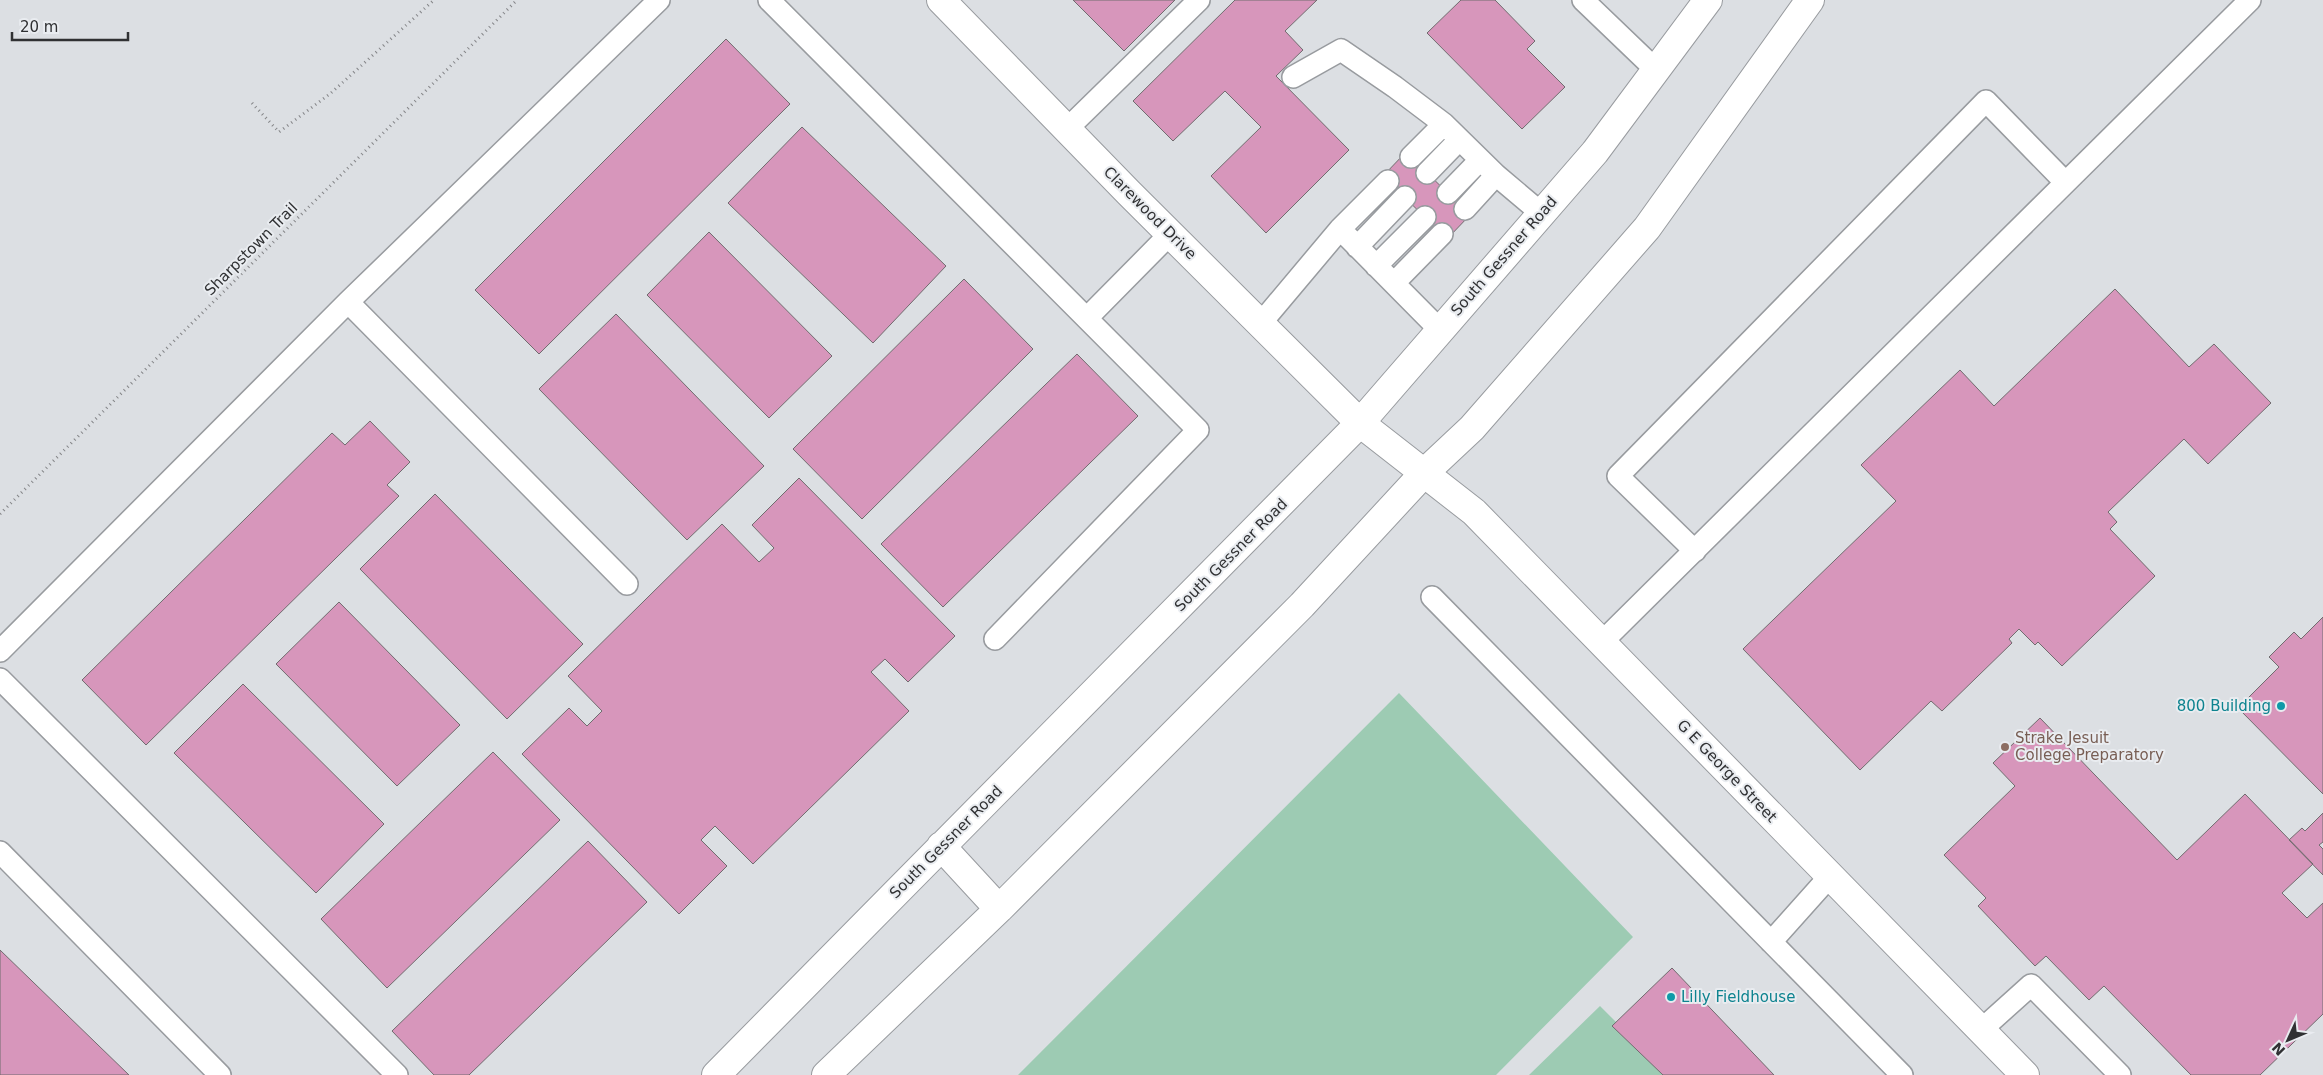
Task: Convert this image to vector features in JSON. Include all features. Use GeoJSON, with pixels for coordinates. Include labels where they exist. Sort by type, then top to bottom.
{"type":"FeatureCollection","features":[{"type":"Feature","properties":{"kind":"main road","name":"Clarewood Drive"},"geometry":{"type":"LineString","coordinates":[[941,0],[1170,234],[1360,424],[1424,473]]}},
{"type":"Feature","properties":{"kind":"main road","name":"South Gessner Road"},"geometry":{"type":"LineString","coordinates":[[716,1075],[1360,424],[1595,152],[1708,0]]}},
{"type":"Feature","properties":{"kind":"main road"},"geometry":{"type":"LineString","coordinates":[[826,1075],[999,908],[1302,605],[1424,473],[1472,428],[1647,228],[1810,0]]}},
{"type":"Feature","properties":{"kind":"main road","name":"G E George Street"},"geometry":{"type":"LineString","coordinates":[[1424,473],[1474,512],[2025,1075]]}},
{"type":"Feature","properties":{"kind":"main road"},"geometry":{"type":"LineString","coordinates":[[941,846],[999,908]]}},
{"type":"Feature","properties":{"kind":"lane"},"geometry":{"type":"LineString","coordinates":[[0,651],[348,302],[659,0]]}},
{"type":"Feature","properties":{"kind":"lane"},"geometry":{"type":"LineString","coordinates":[[769,0],[1198,430],[995,638]]}},
{"type":"Feature","properties":{"kind":"lane"},"geometry":{"type":"LineString","coordinates":[[1067,129],[1200,0]]}},
{"type":"Feature","properties":{"kind":"lane"},"geometry":{"type":"LineString","coordinates":[[1583,0],[1656,70]]}},
{"type":"Feature","properties":{"kind":"lane"},"geometry":{"type":"LineString","coordinates":[[1602,642],[2250,0]]}},
{"type":"Feature","properties":{"kind":"lane"},"geometry":{"type":"LineString","coordinates":[[1293,77],[1341,50],[1395,86],[1444,124],[1496,175],[1541,213]]}},
{"type":"Feature","properties":{"kind":"lane"},"geometry":{"type":"LineString","coordinates":[[1695,551],[1618,476],[1986,101],[2065,182]]}},
{"type":"Feature","properties":{"kind":"lane"},"geometry":{"type":"LineString","coordinates":[[1411,157],[1444,124]]}},
{"type":"Feature","properties":{"kind":"lane"},"geometry":{"type":"LineString","coordinates":[[1427,173],[1459,140]]}},
{"type":"Feature","properties":{"kind":"lane"},"geometry":{"type":"LineString","coordinates":[[1448,193],[1480,160]]}},
{"type":"Feature","properties":{"kind":"lane"},"geometry":{"type":"LineString","coordinates":[[1465,209],[1496,175]]}},
{"type":"Feature","properties":{"kind":"lane"},"geometry":{"type":"LineString","coordinates":[[1261,323],[1340,230],[1388,181]]}},
{"type":"Feature","properties":{"kind":"lane"},"geometry":{"type":"LineString","coordinates":[[1357,247],[1405,197]]}},
{"type":"Feature","properties":{"kind":"lane"},"geometry":{"type":"LineString","coordinates":[[1376,266],[1424,217]]}},
{"type":"Feature","properties":{"kind":"lane"},"geometry":{"type":"LineString","coordinates":[[1340,230],[1440,330]]}},
{"type":"Feature","properties":{"kind":"lane"},"geometry":{"type":"LineString","coordinates":[[1087,318],[1170,234]]}},
{"type":"Feature","properties":{"kind":"lane"},"geometry":{"type":"LineString","coordinates":[[1394,283],[1442,234]]}},
{"type":"Feature","properties":{"kind":"lane"},"geometry":{"type":"LineString","coordinates":[[348,302],[627,584]]}},
{"type":"Feature","properties":{"kind":"lane"},"geometry":{"type":"LineString","coordinates":[[1432,597],[1902,1075]]}},
{"type":"Feature","properties":{"kind":"lane"},"geometry":{"type":"LineString","coordinates":[[4,690],[397,1075]]}},
{"type":"Feature","properties":{"kind":"lane"},"geometry":{"type":"LineString","coordinates":[[0,852],[220,1075]]}},
{"type":"Feature","properties":{"kind":"lane"},"geometry":{"type":"LineString","coordinates":[[1771,942],[1830,876]]}},
{"type":"Feature","properties":{"kind":"lane"},"geometry":{"type":"LineString","coordinates":[[1981,1030],[2031,985],[2120,1075]]}},
{"type":"Feature","properties":{"kind":"path"},"geometry":{"type":"LineString","coordinates":[[252,103],[279,132],[331,93],[434,0]]}},
{"type":"Feature","properties":{"kind":"path","name":"Sharpstown Trail"},"geometry":{"type":"LineString","coordinates":[[0,514],[517,0]]}},
{"type":"Feature","properties":{"kind":"green space"},"geometry":{"type":"Polygon","coordinates":[[[1399,693],[1633,937],[1496,1075],[1018,1075],[1399,693]]]}},
{"type":"Feature","properties":{"kind":"green space"},"geometry":{"type":"Polygon","coordinates":[[[1600,1006],[1669,1075],[1529,1075],[1600,1006]]]}},
{"type":"Feature","properties":{"kind":"building"},"geometry":{"type":"Polygon","coordinates":[[[1073,0],[1175,0],[1124,51],[1073,0]]]}},
{"type":"Feature","properties":{"kind":"building"},"geometry":{"type":"Polygon","coordinates":[[[1235,0],[1317,0],[1285,31],[1303,50],[1276,76],[1349,150],[1266,233],[1211,176],[1261,127],[1225,91],[1173,141],[1133,101],[1235,0]]]}},
{"type":"Feature","properties":{"kind":"building"},"geometry":{"type":"Polygon","coordinates":[[[1461,0],[1495,0],[1535,41],[1527,49],[1565,87],[1522,129],[1427,33],[1461,0]]]}},
{"type":"Feature","properties":{"kind":"building"},"geometry":{"type":"Polygon","coordinates":[[[726,39],[790,104],[539,354],[475,290],[726,39]]]}},
{"type":"Feature","properties":{"kind":"building"},"geometry":{"type":"Polygon","coordinates":[[[802,127],[946,266],[873,343],[728,203],[802,127]]]}},
{"type":"Feature","properties":{"kind":"building"},"geometry":{"type":"Polygon","coordinates":[[[1406,152],[1470,215],[1447,239],[1383,176],[1406,152]]]}},
{"type":"Feature","properties":{"kind":"building"},"geometry":{"type":"Polygon","coordinates":[[[709,232],[832,356],[769,418],[647,295],[709,232]]]}},
{"type":"Feature","properties":{"kind":"building"},"geometry":{"type":"Polygon","coordinates":[[[964,279],[1033,349],[862,519],[793,449],[964,279]]]}},
{"type":"Feature","properties":{"kind":"building"},"geometry":{"type":"Polygon","coordinates":[[[2115,289],[2189,367],[2214,344],[2271,403],[2208,464],[2184,439],[2108,512],[2117,522],[2110,529],[2155,576],[2062,666],[2038,642],[2035,645],[2019,629],[2009,639],[2012,643],[1942,711],[1931,701],[1860,770],[1743,649],[1896,501],[1861,465],[1960,370],[1994,406],[2115,289]]]}},
{"type":"Feature","properties":{"kind":"building"},"geometry":{"type":"Polygon","coordinates":[[[616,314],[764,466],[687,540],[539,389],[616,314]]]}},
{"type":"Feature","properties":{"kind":"building"},"geometry":{"type":"Polygon","coordinates":[[[1077,354],[1138,416],[943,607],[881,544],[1077,354]]]}},
{"type":"Feature","properties":{"kind":"building"},"geometry":{"type":"Polygon","coordinates":[[[370,421],[410,462],[387,485],[399,496],[146,745],[82,680],[332,433],[345,445],[370,421]]]}},
{"type":"Feature","properties":{"kind":"building"},"geometry":{"type":"Polygon","coordinates":[[[799,478],[955,636],[908,682],[885,659],[871,672],[909,711],[753,864],[715,826],[701,840],[727,866],[679,914],[522,754],[569,708],[587,726],[602,711],[568,676],[722,524],[759,562],[774,548],[752,525],[799,478]]]}},
{"type":"Feature","properties":{"kind":"building"},"geometry":{"type":"Polygon","coordinates":[[[435,494],[583,644],[507,719],[360,569],[435,494]]]}},
{"type":"Feature","properties":{"kind":"building"},"geometry":{"type":"Polygon","coordinates":[[[339,602],[460,725],[397,786],[276,664],[339,602]]]}},
{"type":"Feature","properties":{"kind":"building","name":"800 Building"},"geometry":{"type":"Polygon","coordinates":[[[2323,617],[2323,794],[2238,708],[2279,667],[2269,657],[2294,632],[2301,639],[2323,617]]]}},
{"type":"Feature","properties":{"kind":"building"},"geometry":{"type":"Polygon","coordinates":[[[243,684],[384,824],[316,893],[174,753],[243,684]]]}},
{"type":"Feature","properties":{"kind":"building"},"geometry":{"type":"Polygon","coordinates":[[[2040,718],[2177,860],[2245,794],[2313,864],[2282,893],[2307,918],[2323,903],[2323,1014],[2260,1075],[2191,1075],[2104,986],[2089,1000],[2046,956],[2035,966],[1978,906],[1986,898],[1944,855],[2015,786],[1993,763],[2040,718]]]}},
{"type":"Feature","properties":{"kind":"building"},"geometry":{"type":"Polygon","coordinates":[[[493,752],[560,820],[387,988],[321,919],[493,752]]]}},
{"type":"Feature","properties":{"kind":"building"},"geometry":{"type":"Polygon","coordinates":[[[2323,813],[2323,842],[2319,845],[2323,849],[2323,875],[2289,840],[2302,828],[2305,831],[2323,813]]]}},
{"type":"Feature","properties":{"kind":"building"},"geometry":{"type":"Polygon","coordinates":[[[588,841],[647,902],[469,1075],[434,1075],[392,1031],[588,841]]]}},
{"type":"Feature","properties":{"kind":"building"},"geometry":{"type":"Polygon","coordinates":[[[0,950],[129,1075],[0,1075],[0,950]]]}},
{"type":"Feature","properties":{"kind":"building","name":"Lilly Fieldhouse"},"geometry":{"type":"Polygon","coordinates":[[[1672,968],[1774,1075],[1663,1075],[1612,1026],[1672,968]]]}},
{"type":"Feature","properties":{"kind":"place","name":"800 Building"},"geometry":{"type":"Point","coordinates":[2281,706]}},
{"type":"Feature","properties":{"kind":"place","name":"Strake Jesuit College Preparatory"},"geometry":{"type":"Point","coordinates":[2005,747]}},
{"type":"Feature","properties":{"kind":"place","name":"Lilly Fieldhouse"},"geometry":{"type":"Point","coordinates":[1671,997]}}]}
